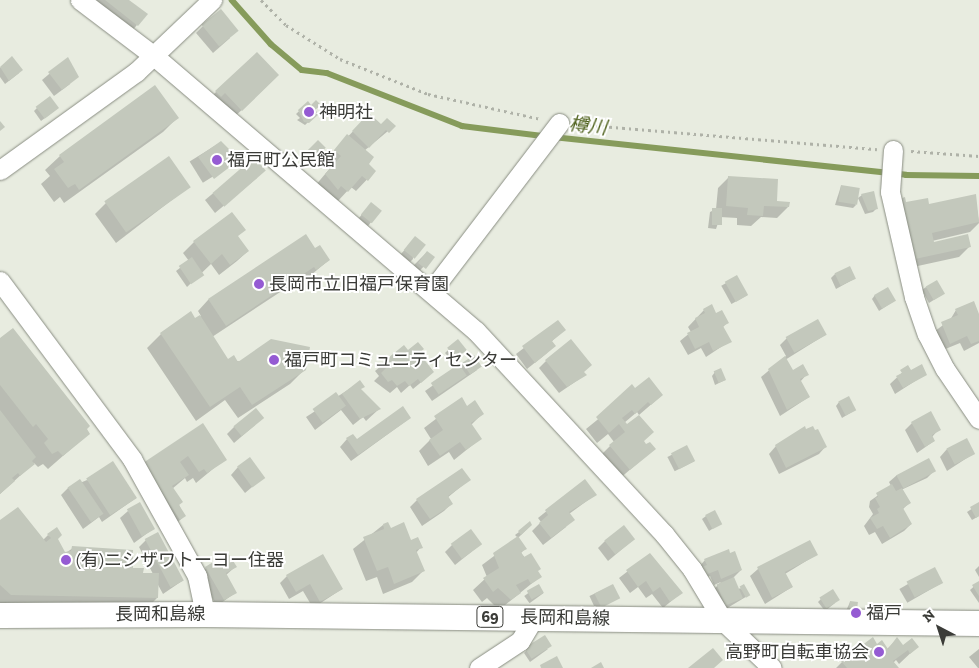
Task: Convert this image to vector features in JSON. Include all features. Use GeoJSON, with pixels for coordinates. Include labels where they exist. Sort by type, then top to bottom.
{"type":"FeatureCollection","features":[{"type":"Feature","properties":{"kind":"main road","name":"長岡和島線"},"geometry":{"type":"LineString","coordinates":[[0,615],[205,614],[724,622],[979,623]]}},
{"type":"Feature","properties":{"kind":"street"},"geometry":{"type":"LineString","coordinates":[[80,0],[154,56],[298,182],[432,290],[496,351],[664,534],[692,569],[724,622],[772,668]]}},
{"type":"Feature","properties":{"kind":"street"},"geometry":{"type":"LineString","coordinates":[[0,170],[154,56],[212,0]]}},
{"type":"Feature","properties":{"kind":"street"},"geometry":{"type":"LineString","coordinates":[[432,290],[555,127]]}},
{"type":"Feature","properties":{"kind":"street"},"geometry":{"type":"LineString","coordinates":[[892,158],[890,192],[914,297],[927,334],[946,369],[979,418]]}},
{"type":"Feature","properties":{"kind":"street"},"geometry":{"type":"LineString","coordinates":[[0,281],[132,459],[197,576],[205,614]]}},
{"type":"Feature","properties":{"kind":"street"},"geometry":{"type":"LineString","coordinates":[[479,668],[520,641],[534,618]]}},
{"type":"Feature","properties":{"kind":"path"},"geometry":{"type":"LineString","coordinates":[[262,0],[286,25],[340,59],[428,94],[555,127],[892,158],[979,156]]}},
{"type":"Feature","properties":{"kind":"building"},"geometry":{"type":"Polygon","coordinates":[[[105,0],[129,0],[148,14],[138,26],[105,0]]]}},
{"type":"Feature","properties":{"kind":"building"},"geometry":{"type":"Polygon","coordinates":[[[221,9],[239,31],[219,46],[202,25],[221,9]]]}},
{"type":"Feature","properties":{"kind":"building"},"geometry":{"type":"Polygon","coordinates":[[[257,52],[279,75],[242,111],[225,93],[221,97],[215,91],[257,52]]]}},
{"type":"Feature","properties":{"kind":"building"},"geometry":{"type":"Polygon","coordinates":[[[12,56],[23,70],[9,81],[0,67],[12,56]]]}},
{"type":"Feature","properties":{"kind":"building"},"geometry":{"type":"Polygon","coordinates":[[[68,57],[79,77],[62,90],[48,72],[68,57]]]}},
{"type":"Feature","properties":{"kind":"building"},"geometry":{"type":"Polygon","coordinates":[[[155,85],[179,118],[79,190],[75,184],[68,188],[54,169],[64,162],[59,155],[155,85]]]}},
{"type":"Feature","properties":{"kind":"building"},"geometry":{"type":"Polygon","coordinates":[[[50,96],[59,108],[45,119],[36,107],[50,96]]]}},
{"type":"Feature","properties":{"kind":"building","name":"神明社"},"geometry":{"type":"Polygon","coordinates":[[[316,100],[321,105],[315,110],[319,114],[309,123],[304,122],[298,110],[308,101],[311,105],[316,100]]]}},
{"type":"Feature","properties":{"kind":"building"},"geometry":{"type":"Polygon","coordinates":[[[369,113],[381,124],[387,118],[396,126],[389,133],[386,130],[369,148],[352,131],[369,113]]]}},
{"type":"Feature","properties":{"kind":"building"},"geometry":{"type":"Polygon","coordinates":[[[0,121],[5,127],[0,131],[0,121]]]}},
{"type":"Feature","properties":{"kind":"building"},"geometry":{"type":"Polygon","coordinates":[[[347,134],[374,157],[369,164],[376,171],[368,181],[362,176],[348,192],[341,186],[338,190],[325,174],[341,156],[334,150],[347,134]]]}},
{"type":"Feature","properties":{"kind":"building"},"geometry":{"type":"Polygon","coordinates":[[[318,140],[326,148],[310,163],[302,156],[318,140]]]}},
{"type":"Feature","properties":{"kind":"building","name":"福戸町公民館"},"geometry":{"type":"Polygon","coordinates":[[[221,141],[234,154],[230,156],[235,163],[214,179],[198,157],[221,141]]]}},
{"type":"Feature","properties":{"kind":"building"},"geometry":{"type":"Polygon","coordinates":[[[169,156],[191,187],[126,232],[104,201],[169,156]]]}},
{"type":"Feature","properties":{"kind":"building"},"geometry":{"type":"Polygon","coordinates":[[[254,157],[266,171],[224,207],[212,193],[254,157]]]}},
{"type":"Feature","properties":{"kind":"building"},"geometry":{"type":"Polygon","coordinates":[[[728,176],[778,179],[777,201],[790,202],[789,207],[764,206],[763,216],[747,215],[748,208],[726,206],[728,176]]]}},
{"type":"Feature","properties":{"kind":"building"},"geometry":{"type":"Polygon","coordinates":[[[841,185],[860,188],[857,205],[838,202],[841,185]]]}},
{"type":"Feature","properties":{"kind":"building"},"geometry":{"type":"Polygon","coordinates":[[[874,191],[878,209],[868,211],[861,194],[874,191]]]}},
{"type":"Feature","properties":{"kind":"building"},"geometry":{"type":"Polygon","coordinates":[[[976,194],[979,222],[932,233],[934,242],[968,234],[971,247],[915,259],[902,198],[905,197],[906,202],[928,198],[929,204],[976,194]]]}},
{"type":"Feature","properties":{"kind":"building"},"geometry":{"type":"Polygon","coordinates":[[[371,202],[382,211],[372,223],[361,214],[371,202]]]}},
{"type":"Feature","properties":{"kind":"building"},"geometry":{"type":"Polygon","coordinates":[[[712,208],[722,208],[722,225],[712,225],[712,208]]]}},
{"type":"Feature","properties":{"kind":"building"},"geometry":{"type":"Polygon","coordinates":[[[232,212],[246,230],[238,236],[249,251],[230,265],[222,254],[211,264],[193,241],[232,212]]]}},
{"type":"Feature","properties":{"kind":"building","name":"長岡市立旧福戸保育園"},"geometry":{"type":"Polygon","coordinates":[[[306,234],[315,248],[320,245],[330,260],[316,270],[314,267],[226,326],[208,299],[306,234]]]}},
{"type":"Feature","properties":{"kind":"building"},"geometry":{"type":"Polygon","coordinates":[[[415,236],[426,245],[415,259],[404,250],[415,236]]]}},
{"type":"Feature","properties":{"kind":"building"},"geometry":{"type":"Polygon","coordinates":[[[427,251],[435,257],[426,269],[418,263],[427,251]]]}},
{"type":"Feature","properties":{"kind":"building"},"geometry":{"type":"Polygon","coordinates":[[[192,257],[204,275],[191,284],[179,266],[192,257]]]}},
{"type":"Feature","properties":{"kind":"building"},"geometry":{"type":"Polygon","coordinates":[[[850,266],[856,279],[841,286],[835,273],[850,266]]]}},
{"type":"Feature","properties":{"kind":"building"},"geometry":{"type":"Polygon","coordinates":[[[737,275],[748,295],[736,302],[725,282],[737,275]]]}},
{"type":"Feature","properties":{"kind":"building"},"geometry":{"type":"Polygon","coordinates":[[[937,280],[945,294],[934,300],[926,286],[937,280]]]}},
{"type":"Feature","properties":{"kind":"building"},"geometry":{"type":"Polygon","coordinates":[[[888,287],[896,301],[882,309],[874,295],[888,287]]]}},
{"type":"Feature","properties":{"kind":"building"},"geometry":{"type":"Polygon","coordinates":[[[974,301],[979,314],[979,341],[971,344],[967,336],[950,344],[941,322],[958,315],[955,309],[974,301]]]}},
{"type":"Feature","properties":{"kind":"building"},"geometry":{"type":"Polygon","coordinates":[[[712,304],[716,313],[722,310],[729,323],[723,326],[732,342],[713,351],[709,342],[695,349],[687,333],[699,327],[695,318],[705,313],[703,309],[712,304]]]}},
{"type":"Feature","properties":{"kind":"building","name":"福戸町コミュニティセンター"},"geometry":{"type":"Polygon","coordinates":[[[191,311],[195,318],[200,315],[228,359],[234,355],[238,362],[271,339],[310,347],[306,370],[252,405],[240,387],[210,407],[160,333],[191,311]]]}},
{"type":"Feature","properties":{"kind":"building"},"geometry":{"type":"Polygon","coordinates":[[[818,319],[827,335],[794,353],[786,337],[818,319]]]}},
{"type":"Feature","properties":{"kind":"building"},"geometry":{"type":"Polygon","coordinates":[[[558,320],[566,330],[552,341],[556,346],[535,363],[522,346],[558,320]]]}},
{"type":"Feature","properties":{"kind":"building"},"geometry":{"type":"Polygon","coordinates":[[[13,328],[90,426],[87,429],[90,434],[63,456],[58,451],[52,454],[44,443],[48,439],[36,424],[33,427],[0,385],[0,338],[13,328]]]}},
{"type":"Feature","properties":{"kind":"building"},"geometry":{"type":"Polygon","coordinates":[[[458,339],[467,350],[456,359],[447,348],[458,339]]]}},
{"type":"Feature","properties":{"kind":"building"},"geometry":{"type":"Polygon","coordinates":[[[571,339],[592,365],[584,372],[587,375],[567,387],[545,360],[571,339]]]}},
{"type":"Feature","properties":{"kind":"building"},"geometry":{"type":"Polygon","coordinates":[[[418,342],[424,349],[419,353],[434,372],[421,383],[418,379],[409,386],[405,381],[397,386],[392,380],[388,382],[381,373],[386,368],[382,363],[404,345],[408,350],[418,342]]]}},
{"type":"Feature","properties":{"kind":"building"},"geometry":{"type":"Polygon","coordinates":[[[474,355],[482,367],[470,374],[462,363],[474,355]]]}},
{"type":"Feature","properties":{"kind":"building"},"geometry":{"type":"Polygon","coordinates":[[[785,356],[793,370],[803,364],[809,375],[800,379],[810,397],[787,410],[768,369],[785,356]]]}},
{"type":"Feature","properties":{"kind":"building"},"geometry":{"type":"Polygon","coordinates":[[[459,364],[467,376],[439,395],[431,383],[459,364]]]}},
{"type":"Feature","properties":{"kind":"building"},"geometry":{"type":"Polygon","coordinates":[[[922,364],[927,375],[903,388],[896,376],[902,373],[900,370],[908,365],[911,370],[922,364]]]}},
{"type":"Feature","properties":{"kind":"building"},"geometry":{"type":"Polygon","coordinates":[[[721,368],[726,380],[719,383],[714,371],[721,368]]]}},
{"type":"Feature","properties":{"kind":"building"},"geometry":{"type":"Polygon","coordinates":[[[649,377],[663,395],[651,405],[648,402],[635,414],[632,410],[622,418],[627,424],[639,415],[654,432],[644,441],[646,444],[650,442],[656,449],[630,470],[609,445],[625,432],[619,424],[609,433],[596,417],[632,384],[635,388],[649,377]]]}},
{"type":"Feature","properties":{"kind":"building"},"geometry":{"type":"Polygon","coordinates":[[[360,380],[365,387],[361,389],[381,409],[360,419],[342,394],[360,380]]]}},
{"type":"Feature","properties":{"kind":"building"},"geometry":{"type":"Polygon","coordinates":[[[336,392],[346,406],[323,423],[313,409],[336,392]]]}},
{"type":"Feature","properties":{"kind":"building"},"geometry":{"type":"Polygon","coordinates":[[[849,396],[856,410],[846,416],[838,401],[849,396]]]}},
{"type":"Feature","properties":{"kind":"building"},"geometry":{"type":"Polygon","coordinates":[[[462,397],[467,406],[475,400],[484,414],[471,423],[482,439],[466,450],[460,442],[440,456],[429,440],[443,430],[434,416],[462,397]]]}},
{"type":"Feature","properties":{"kind":"building"},"geometry":{"type":"Polygon","coordinates":[[[403,406],[411,418],[358,455],[346,438],[353,434],[357,439],[403,406]]]}},
{"type":"Feature","properties":{"kind":"building"},"geometry":{"type":"Polygon","coordinates":[[[256,408],[264,418],[242,436],[233,426],[256,408]]]}},
{"type":"Feature","properties":{"kind":"building"},"geometry":{"type":"Polygon","coordinates":[[[0,410],[36,457],[32,461],[35,464],[20,476],[18,473],[12,478],[15,481],[0,494],[0,410]]]}},
{"type":"Feature","properties":{"kind":"building"},"geometry":{"type":"Polygon","coordinates":[[[931,411],[941,430],[932,435],[935,441],[925,447],[911,422],[931,411]]]}},
{"type":"Feature","properties":{"kind":"building"},"geometry":{"type":"Polygon","coordinates":[[[203,423],[227,460],[207,473],[204,469],[199,472],[188,456],[180,462],[189,475],[172,486],[183,502],[179,505],[186,516],[180,520],[143,463],[203,423]]]}},
{"type":"Feature","properties":{"kind":"building"},"geometry":{"type":"Polygon","coordinates":[[[805,426],[806,429],[813,426],[815,430],[818,429],[827,447],[786,468],[775,445],[805,426]]]}},
{"type":"Feature","properties":{"kind":"building"},"geometry":{"type":"Polygon","coordinates":[[[967,438],[975,454],[955,464],[947,448],[967,438]]]}},
{"type":"Feature","properties":{"kind":"building"},"geometry":{"type":"Polygon","coordinates":[[[687,445],[695,461],[679,469],[671,453],[687,445]]]}},
{"type":"Feature","properties":{"kind":"building"},"geometry":{"type":"Polygon","coordinates":[[[250,457],[265,478],[252,487],[237,466],[250,457]]]}},
{"type":"Feature","properties":{"kind":"building"},"geometry":{"type":"Polygon","coordinates":[[[929,458],[936,471],[903,489],[896,475],[929,458]]]}},
{"type":"Feature","properties":{"kind":"building"},"geometry":{"type":"Polygon","coordinates":[[[113,461],[137,498],[110,515],[86,478],[113,461]]]}},
{"type":"Feature","properties":{"kind":"building"},"geometry":{"type":"Polygon","coordinates":[[[462,468],[471,480],[448,496],[453,504],[430,519],[416,499],[462,468]]]}},
{"type":"Feature","properties":{"kind":"building"},"geometry":{"type":"Polygon","coordinates":[[[80,479],[103,514],[91,522],[68,487],[80,479]]]}},
{"type":"Feature","properties":{"kind":"building"},"geometry":{"type":"Polygon","coordinates":[[[585,479],[597,495],[569,512],[575,520],[551,538],[539,523],[548,515],[545,510],[585,479]]]}},
{"type":"Feature","properties":{"kind":"building"},"geometry":{"type":"Polygon","coordinates":[[[892,484],[896,491],[902,488],[911,503],[903,508],[912,524],[890,538],[883,526],[877,529],[870,518],[879,513],[877,509],[880,507],[875,498],[878,497],[876,493],[892,484]]]}},
{"type":"Feature","properties":{"kind":"building"},"geometry":{"type":"Polygon","coordinates":[[[140,502],[155,529],[142,536],[127,509],[140,502]]]}},
{"type":"Feature","properties":{"kind":"building"},"geometry":{"type":"Polygon","coordinates":[[[979,502],[979,516],[976,518],[970,507],[979,502]]]}},
{"type":"Feature","properties":{"kind":"building","name":"(有)ニシザワトーヨー住器"},"geometry":{"type":"Polygon","coordinates":[[[18,507],[46,542],[51,538],[47,534],[57,527],[62,535],[58,539],[65,552],[71,551],[72,546],[133,550],[133,568],[144,568],[143,573],[159,573],[158,598],[11,595],[0,585],[0,520],[18,507]]]}},
{"type":"Feature","properties":{"kind":"building"},"geometry":{"type":"Polygon","coordinates":[[[715,510],[722,524],[712,529],[705,515],[715,510]]]}},
{"type":"Feature","properties":{"kind":"building"},"geometry":{"type":"Polygon","coordinates":[[[530,521],[532,525],[521,535],[518,531],[530,521]]]}},
{"type":"Feature","properties":{"kind":"building"},"geometry":{"type":"Polygon","coordinates":[[[388,522],[391,528],[404,522],[411,540],[418,537],[423,548],[416,550],[425,571],[394,584],[388,567],[377,571],[363,537],[384,529],[383,524],[388,522]]]}},
{"type":"Feature","properties":{"kind":"building"},"geometry":{"type":"Polygon","coordinates":[[[624,525],[635,539],[615,555],[604,540],[624,525]]]}},
{"type":"Feature","properties":{"kind":"building"},"geometry":{"type":"Polygon","coordinates":[[[471,529],[482,544],[462,559],[451,544],[471,529]]]}},
{"type":"Feature","properties":{"kind":"building"},"geometry":{"type":"Polygon","coordinates":[[[158,532],[184,581],[171,588],[145,539],[158,532]]]}},
{"type":"Feature","properties":{"kind":"building"},"geometry":{"type":"Polygon","coordinates":[[[518,536],[527,549],[521,552],[524,557],[531,553],[541,569],[538,571],[542,577],[531,584],[528,579],[516,585],[521,593],[511,600],[498,588],[493,592],[483,578],[499,568],[493,553],[518,536]]]}},
{"type":"Feature","properties":{"kind":"building"},"geometry":{"type":"Polygon","coordinates":[[[810,540],[818,555],[785,572],[793,587],[772,598],[757,567],[810,540]]]}},
{"type":"Feature","properties":{"kind":"building"},"geometry":{"type":"Polygon","coordinates":[[[729,549],[730,553],[735,551],[742,570],[721,579],[718,570],[705,575],[702,567],[707,565],[704,559],[729,549]]]}},
{"type":"Feature","properties":{"kind":"building"},"geometry":{"type":"Polygon","coordinates":[[[228,553],[237,567],[226,573],[237,593],[224,600],[205,567],[228,553]]]}},
{"type":"Feature","properties":{"kind":"building"},"geometry":{"type":"Polygon","coordinates":[[[650,553],[683,593],[670,602],[660,587],[653,592],[646,581],[638,587],[626,570],[650,553]]]}},
{"type":"Feature","properties":{"kind":"building"},"geometry":{"type":"Polygon","coordinates":[[[323,554],[343,589],[320,602],[310,584],[296,592],[286,575],[323,554]]]}},
{"type":"Feature","properties":{"kind":"building"},"geometry":{"type":"Polygon","coordinates":[[[935,567],[943,583],[915,598],[906,582],[935,567]]]}},
{"type":"Feature","properties":{"kind":"building"},"geometry":{"type":"Polygon","coordinates":[[[734,577],[743,598],[725,606],[717,584],[734,577]]]}},
{"type":"Feature","properties":{"kind":"building"},"geometry":{"type":"Polygon","coordinates":[[[979,581],[979,596],[972,585],[979,581]]]}},
{"type":"Feature","properties":{"kind":"building"},"geometry":{"type":"Polygon","coordinates":[[[539,584],[544,593],[532,600],[527,591],[539,584]]]}},
{"type":"Feature","properties":{"kind":"building"},"geometry":{"type":"Polygon","coordinates":[[[613,584],[620,598],[602,608],[594,594],[613,584]]]}},
{"type":"Feature","properties":{"kind":"building"},"geometry":{"type":"Polygon","coordinates":[[[744,584],[750,595],[746,598],[740,586],[744,584]]]}},
{"type":"Feature","properties":{"kind":"building"},"geometry":{"type":"Polygon","coordinates":[[[833,589],[840,600],[826,609],[819,597],[833,589]]]}},
{"type":"Feature","properties":{"kind":"building"},"geometry":{"type":"Polygon","coordinates":[[[850,601],[858,602],[857,609],[849,608],[850,601]]]}},
{"type":"Feature","properties":{"kind":"building"},"geometry":{"type":"Polygon","coordinates":[[[545,635],[552,646],[532,659],[525,648],[545,635]]]}},
{"type":"Feature","properties":{"kind":"building","name":"高野町自転車協会"},"geometry":{"type":"Polygon","coordinates":[[[873,637],[877,644],[882,640],[888,649],[897,637],[903,645],[912,638],[919,647],[910,654],[908,650],[893,661],[899,668],[847,668],[841,661],[873,637]]]}},
{"type":"Feature","properties":{"kind":"building"},"geometry":{"type":"Polygon","coordinates":[[[713,648],[723,660],[714,668],[688,668],[713,648]]]}},
{"type":"Feature","properties":{"kind":"building"},"geometry":{"type":"Polygon","coordinates":[[[557,656],[563,668],[541,668],[540,665],[557,656]]]}},
{"type":"Feature","properties":{"kind":"building"},"geometry":{"type":"Polygon","coordinates":[[[601,662],[604,668],[591,668],[601,662]]]}},
{"type":"Feature","properties":{"kind":"waterway","name":"樽川"},"geometry":{"type":"LineString","coordinates":[[232,0],[271,44],[302,70],[327,73],[462,126],[544,136]]}},
{"type":"Feature","properties":{"kind":"waterway","name":"樽川"},"geometry":{"type":"LineString","coordinates":[[553,137],[906,175],[979,176]]}},
{"type":"Feature","properties":{"kind":"place","name":"神明社"},"geometry":{"type":"Point","coordinates":[309,112]}},
{"type":"Feature","properties":{"kind":"place","name":"福戸町公民館"},"geometry":{"type":"Point","coordinates":[217,160]}},
{"type":"Feature","properties":{"kind":"place","name":"長岡市立旧福戸保育園"},"geometry":{"type":"Point","coordinates":[259,284]}},
{"type":"Feature","properties":{"kind":"place","name":"福戸町コミュニティセンター"},"geometry":{"type":"Point","coordinates":[274,360]}},
{"type":"Feature","properties":{"kind":"place","name":"(有)ニシザワトーヨー住器"},"geometry":{"type":"Point","coordinates":[66,560]}},
{"type":"Feature","properties":{"kind":"place","name":"福戸"},"geometry":{"type":"Point","coordinates":[856,613]}},
{"type":"Feature","properties":{"kind":"place","name":"高野町自転車協会"},"geometry":{"type":"Point","coordinates":[879,652]}}]}
